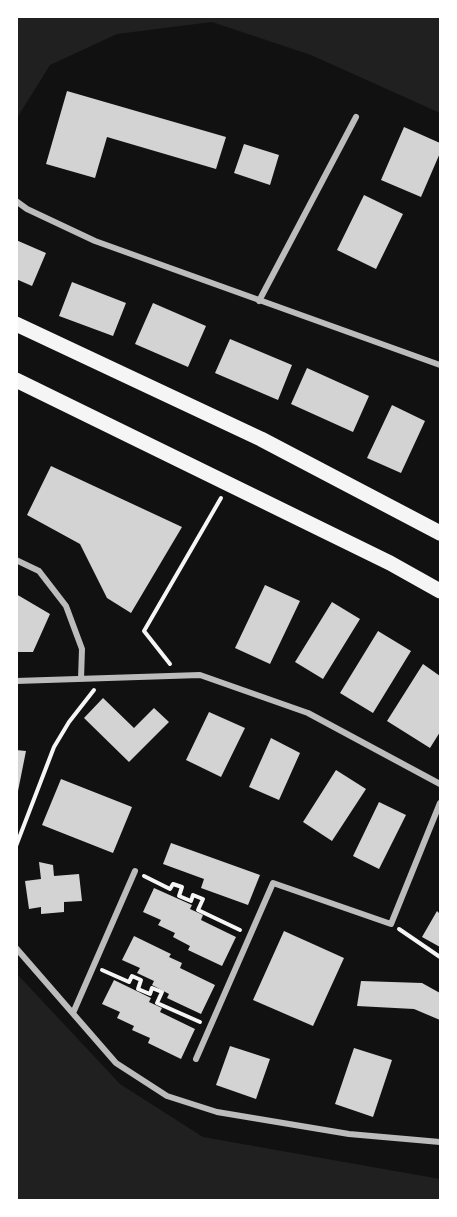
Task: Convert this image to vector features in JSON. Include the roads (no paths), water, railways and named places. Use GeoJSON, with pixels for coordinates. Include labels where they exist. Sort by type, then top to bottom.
{"type":"FeatureCollection","features":[{"type":"Feature","properties":{"kind":"main road"},"geometry":{"type":"LineString","coordinates":[[16,324],[261,439],[441,533]]}},
{"type":"Feature","properties":{"kind":"main road"},"geometry":{"type":"LineString","coordinates":[[16,380],[441,591]]}},
{"type":"Feature","properties":{"kind":"street"},"geometry":{"type":"LineString","coordinates":[[259,301],[356,117]]}},
{"type":"Feature","properties":{"kind":"street"},"geometry":{"type":"LineString","coordinates":[[16,201],[27,209],[95,241],[441,365]]}},
{"type":"Feature","properties":{"kind":"street"},"geometry":{"type":"LineString","coordinates":[[16,560],[39,571],[66,606],[82,649],[81,679]]}},
{"type":"Feature","properties":{"kind":"street"},"geometry":{"type":"LineString","coordinates":[[16,681],[200,675],[308,713],[441,784]]}},
{"type":"Feature","properties":{"kind":"street"},"geometry":{"type":"LineString","coordinates":[[196,1059],[273,883],[391,924],[441,803]]}},
{"type":"Feature","properties":{"kind":"street"},"geometry":{"type":"LineString","coordinates":[[73,1013],[135,872]]}},
{"type":"Feature","properties":{"kind":"street"},"geometry":{"type":"LineString","coordinates":[[16,948],[116,1063],[167,1096],[217,1112],[349,1134],[441,1142]]}}]}
